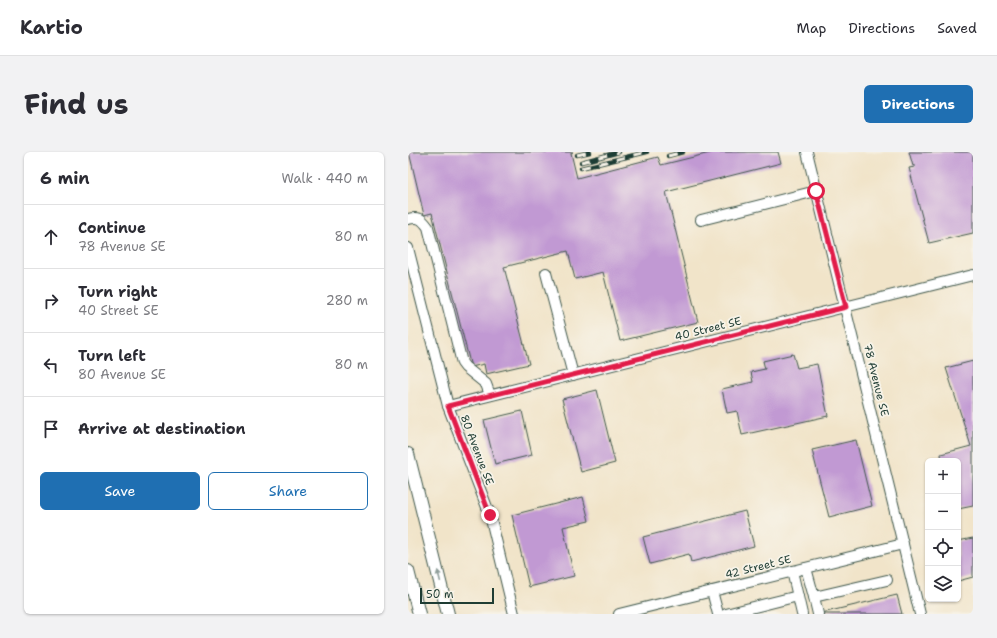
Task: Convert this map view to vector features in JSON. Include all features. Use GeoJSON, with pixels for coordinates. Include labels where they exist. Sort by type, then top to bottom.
{"type":"FeatureCollection","features":[{"type":"Feature","properties":{"kind":"main road"},"geometry":{"type":"LineString","coordinates":[[408,454],[448,614]]}},
{"type":"Feature","properties":{"kind":"main road"},"geometry":{"type":"LineString","coordinates":[[408,571],[419,614]]}},
{"type":"Feature","properties":{"kind":"street","name":"78 Avenue SE"},"geometry":{"type":"LineString","coordinates":[[807,152],[920,614]]}},
{"type":"Feature","properties":{"kind":"street"},"geometry":{"type":"LineString","coordinates":[[701,220],[816,191]]}},
{"type":"Feature","properties":{"kind":"street"},"geometry":{"type":"LineString","coordinates":[[408,219],[415,217],[423,220],[428,227],[462,363],[486,384],[490,396]]}},
{"type":"Feature","properties":{"kind":"street","name":"80 Avenue SE"},"geometry":{"type":"LineString","coordinates":[[408,248],[448,406],[490,515],[514,614]]}},
{"type":"Feature","properties":{"kind":"street"},"geometry":{"type":"LineString","coordinates":[[546,273],[574,375]]}},
{"type":"Feature","properties":{"kind":"street","name":"40 Street SE"},"geometry":{"type":"LineString","coordinates":[[448,406],[973,275]]}},
{"type":"Feature","properties":{"kind":"street","name":"42 Street SE"},"geometry":{"type":"LineString","coordinates":[[619,614],[903,544]]}},
{"type":"Feature","properties":{"kind":"street"},"geometry":{"type":"LineString","coordinates":[[806,568],[818,614]]}},
{"type":"Feature","properties":{"kind":"street"},"geometry":{"type":"LineString","coordinates":[[792,571],[802,614]]}},
{"type":"Feature","properties":{"kind":"street"},"geometry":{"type":"LineString","coordinates":[[814,597],[887,580]]}},
{"type":"Feature","properties":{"kind":"street"},"geometry":{"type":"LineString","coordinates":[[712,591],[718,614]]}},
{"type":"Feature","properties":{"kind":"street"},"geometry":{"type":"LineString","coordinates":[[726,614],[798,596]]}},
{"type":"Feature","properties":{"kind":"building"},"geometry":{"type":"Polygon","coordinates":[[[409,152],[573,152],[571,153],[577,178],[658,157],[661,165],[714,152],[778,152],[781,163],[666,192],[698,322],[620,341],[603,272],[575,279],[568,251],[504,267],[529,364],[486,374],[484,364],[471,367],[432,213],[424,215],[409,152]]]}},
{"type":"Feature","properties":{"kind":"building"},"geometry":{"type":"Polygon","coordinates":[[[909,152],[973,153],[973,233],[929,243],[909,168],[915,167],[915,165],[913,166],[909,152]]]}},
{"type":"Feature","properties":{"kind":"building"},"geometry":{"type":"Polygon","coordinates":[[[793,354],[797,368],[817,364],[828,416],[742,435],[737,411],[727,413],[722,389],[753,382],[751,372],[765,369],[763,361],[793,354]]]}},
{"type":"Feature","properties":{"kind":"building"},"geometry":{"type":"Polygon","coordinates":[[[973,361],[973,506],[961,508],[961,458],[942,458],[941,454],[971,446],[946,368],[973,361]]]}},
{"type":"Feature","properties":{"kind":"building"},"geometry":{"type":"Polygon","coordinates":[[[597,390],[615,463],[581,472],[562,399],[597,390]]]}},
{"type":"Feature","properties":{"kind":"building"},"geometry":{"type":"Polygon","coordinates":[[[522,411],[532,455],[495,464],[484,420],[522,411]]]}},
{"type":"Feature","properties":{"kind":"building"},"geometry":{"type":"Polygon","coordinates":[[[856,440],[872,506],[829,517],[812,450],[856,440]]]}},
{"type":"Feature","properties":{"kind":"building"},"geometry":{"type":"Polygon","coordinates":[[[583,497],[589,521],[563,527],[574,576],[529,587],[512,515],[583,497]]]}},
{"type":"Feature","properties":{"kind":"building"},"geometry":{"type":"Polygon","coordinates":[[[745,511],[754,546],[691,562],[689,554],[650,564],[643,537],[745,511]]]}},
{"type":"Feature","properties":{"kind":"building"},"geometry":{"type":"Polygon","coordinates":[[[973,538],[973,577],[961,580],[961,566],[961,540],[973,538]]]}},
{"type":"Feature","properties":{"kind":"building"},"geometry":{"type":"Polygon","coordinates":[[[897,595],[902,614],[822,614],[822,613],[897,595]]]}},
{"type":"Feature","properties":{"kind":"railway"},"geometry":{"type":"LineString","coordinates":[[577,155],[590,152]]}},
{"type":"Feature","properties":{"kind":"railway"},"geometry":{"type":"LineString","coordinates":[[581,162],[619,152]]}},
{"type":"Feature","properties":{"kind":"railway"},"geometry":{"type":"LineString","coordinates":[[581,168],[647,152]]}},
{"type":"Feature","properties":{"kind":"railway"},"geometry":{"type":"LineString","coordinates":[[668,156],[683,152]]}},
{"type":"Feature","properties":{"kind":"route"},"geometry":{"type":"LineString","coordinates":[[490,515],[448,406],[846,307],[816,191]]}}]}
